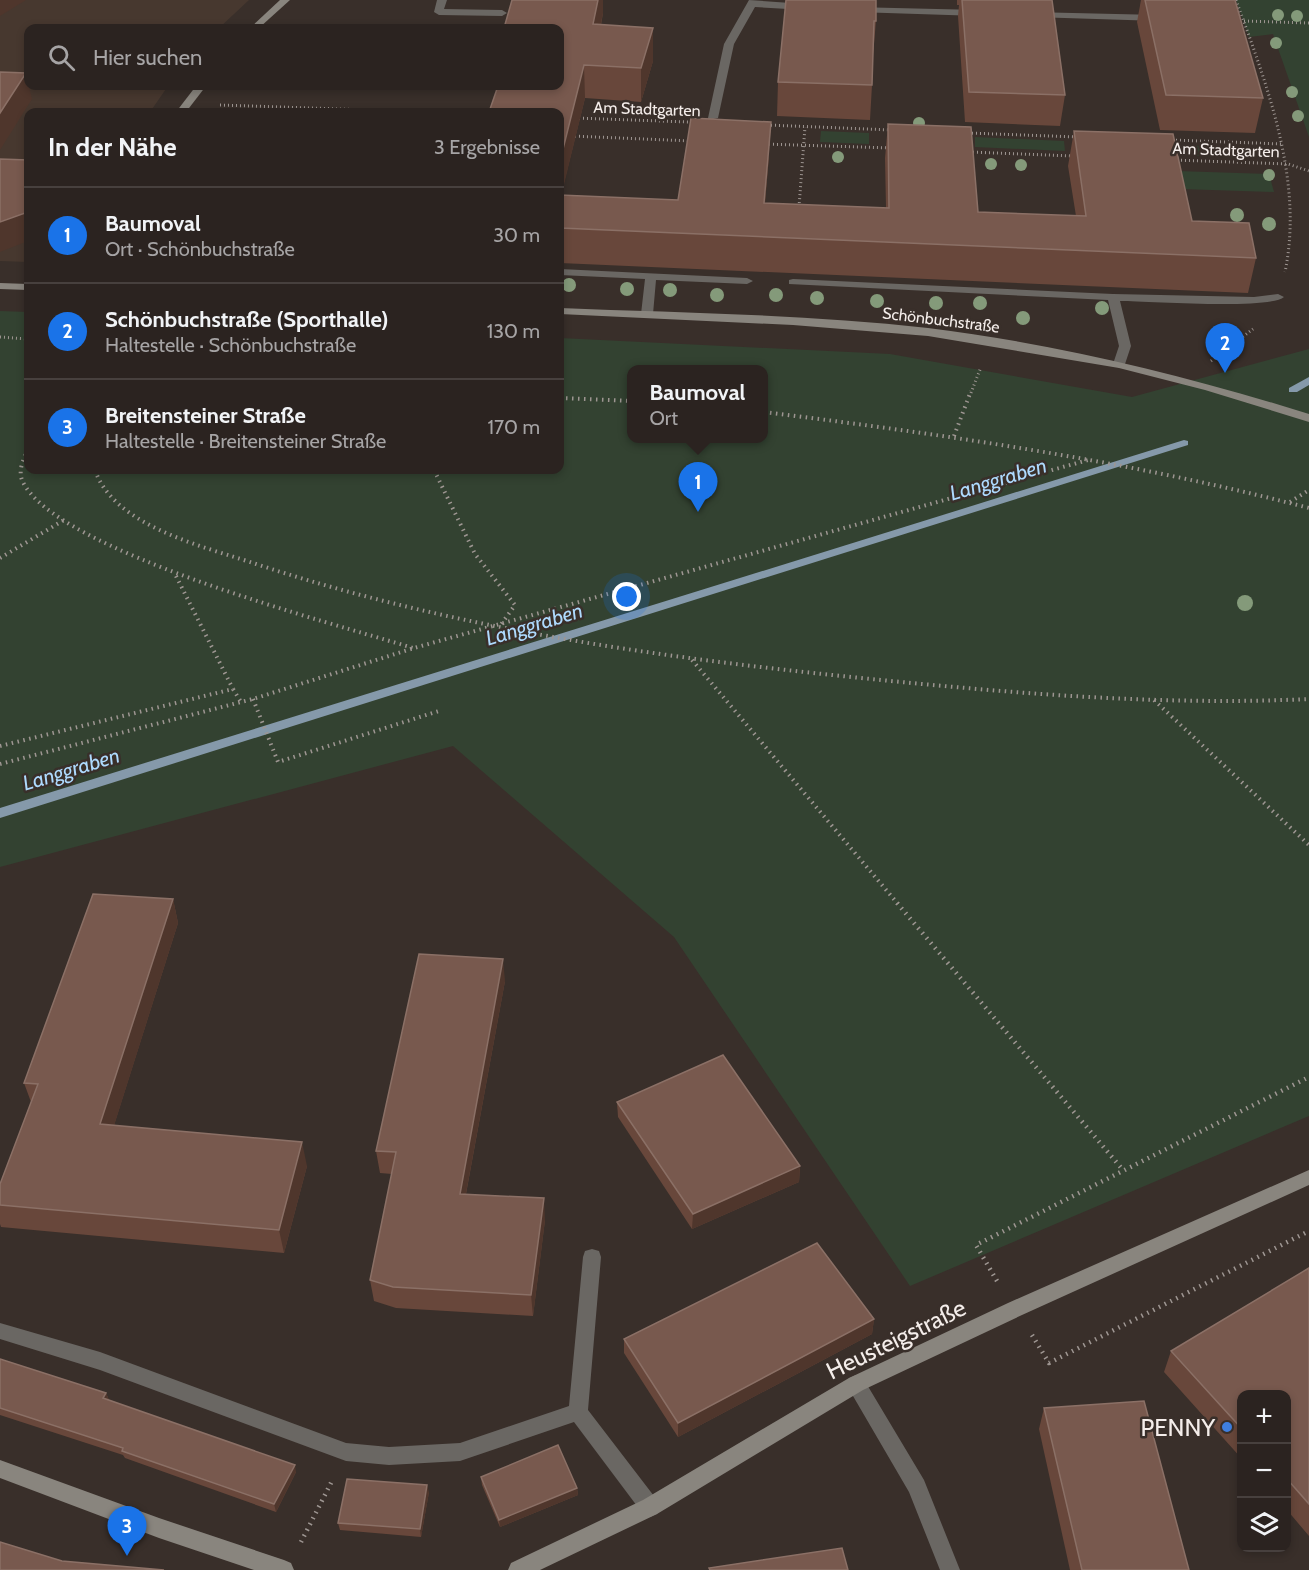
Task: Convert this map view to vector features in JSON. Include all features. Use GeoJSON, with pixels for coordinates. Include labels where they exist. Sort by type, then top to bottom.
{"type":"FeatureCollection","features":[{"type":"Feature","properties":{"kind":"street"},"geometry":{"type":"LineString","coordinates":[[258,24],[285,0]]}},
{"type":"Feature","properties":{"kind":"street"},"geometry":{"type":"LineString","coordinates":[[442,0],[439,12],[502,13]]}},
{"type":"Feature","properties":{"kind":"street"},"geometry":{"type":"LineString","coordinates":[[713,118],[729,44],[753,2],[812,7]]}},
{"type":"Feature","properties":{"kind":"street"},"geometry":{"type":"LineString","coordinates":[[847,9],[990,13]]}},
{"type":"Feature","properties":{"kind":"street"},"geometry":{"type":"LineString","coordinates":[[1025,14],[1167,18]]}},
{"type":"Feature","properties":{"kind":"street"},"geometry":{"type":"LineString","coordinates":[[184,108],[198,90]]}},
{"type":"Feature","properties":{"kind":"street"},"geometry":{"type":"LineString","coordinates":[[564,273],[747,281]]}},
{"type":"Feature","properties":{"kind":"street"},"geometry":{"type":"LineString","coordinates":[[647,314],[651,277]]}},
{"type":"Feature","properties":{"kind":"street"},"geometry":{"type":"LineString","coordinates":[[793,282],[1113,297],[1254,300],[1278,297]]}},
{"type":"Feature","properties":{"kind":"street"},"geometry":{"type":"LineString","coordinates":[[0,286],[24,287]]}},
{"type":"Feature","properties":{"kind":"street"},"geometry":{"type":"LineString","coordinates":[[1113,297],[1125,346],[1119,364]]}},
{"type":"Feature","properties":{"kind":"street","name":"Schönbuchstraße"},"geometry":{"type":"LineString","coordinates":[[564,311],[647,314],[906,331],[991,342],[1119,364],[1309,418]]}},
{"type":"Feature","properties":{"kind":"street","name":"Heusteigstraße"},"geometry":{"type":"LineString","coordinates":[[518,1570],[650,1507],[856,1384],[1015,1309],[1309,1177]]}},
{"type":"Feature","properties":{"kind":"street"},"geometry":{"type":"LineString","coordinates":[[592,1257],[578,1412],[650,1507]]}},
{"type":"Feature","properties":{"kind":"street"},"geometry":{"type":"LineString","coordinates":[[0,1330],[100,1361],[346,1452],[389,1456],[460,1452],[578,1412]]}},
{"type":"Feature","properties":{"kind":"street"},"geometry":{"type":"LineString","coordinates":[[856,1384],[917,1487],[950,1570]]}},
{"type":"Feature","properties":{"kind":"street"},"geometry":{"type":"LineString","coordinates":[[0,1469],[159,1528],[284,1570]]}},
{"type":"Feature","properties":{"kind":"path"},"geometry":{"type":"LineString","coordinates":[[1195,384],[1211,361],[1266,318],[1278,297],[1292,246],[1293,207],[1288,164],[1236,0]]}},
{"type":"Feature","properties":{"kind":"path"},"geometry":{"type":"LineString","coordinates":[[1234,20],[1309,23]]}},
{"type":"Feature","properties":{"kind":"path","name":"Am Stadtgarten"},"geometry":{"type":"LineString","coordinates":[[571,118],[688,122]]}},
{"type":"Feature","properties":{"kind":"path"},"geometry":{"type":"LineString","coordinates":[[758,125],[900,130]]}},
{"type":"Feature","properties":{"kind":"path"},"geometry":{"type":"LineString","coordinates":[[798,213],[805,126]]}},
{"type":"Feature","properties":{"kind":"path"},"geometry":{"type":"LineString","coordinates":[[960,132],[1079,137]]}},
{"type":"Feature","properties":{"kind":"path","name":"Am Stadtgarten"},"geometry":{"type":"LineString","coordinates":[[571,136],[698,141]]}},
{"type":"Feature","properties":{"kind":"path","name":"Am Stadtgarten"},"geometry":{"type":"LineString","coordinates":[[1163,140],[1282,144]]}},
{"type":"Feature","properties":{"kind":"path"},"geometry":{"type":"LineString","coordinates":[[757,143],[898,149]]}},
{"type":"Feature","properties":{"kind":"path"},"geometry":{"type":"LineString","coordinates":[[957,151],[1076,156]]}},
{"type":"Feature","properties":{"kind":"path","name":"Am Stadtgarten"},"geometry":{"type":"LineString","coordinates":[[1170,159],[1288,164],[1309,171]]}},
{"type":"Feature","properties":{"kind":"path"},"geometry":{"type":"LineString","coordinates":[[0,337],[24,339]]}},
{"type":"Feature","properties":{"kind":"path"},"geometry":{"type":"LineString","coordinates":[[954,436],[991,342]]}},
{"type":"Feature","properties":{"kind":"path"},"geometry":{"type":"LineString","coordinates":[[564,398],[627,401]]}},
{"type":"Feature","properties":{"kind":"path"},"geometry":{"type":"LineString","coordinates":[[768,413],[954,436],[1146,470],[1309,508]]}},
{"type":"Feature","properties":{"kind":"path"},"geometry":{"type":"LineString","coordinates":[[24,459],[21,467],[22,479],[47,508],[105,543],[176,575],[414,648]]}},
{"type":"Feature","properties":{"kind":"path"},"geometry":{"type":"LineString","coordinates":[[0,764],[253,699],[414,648],[500,626],[1088,460]]}},
{"type":"Feature","properties":{"kind":"path"},"geometry":{"type":"LineString","coordinates":[[95,474],[96,480],[110,498],[135,517],[187,541],[262,568],[395,606],[519,630],[692,660],[975,689],[1153,699],[1273,701],[1309,699]]}},
{"type":"Feature","properties":{"kind":"path"},"geometry":{"type":"LineString","coordinates":[[436,474],[475,554],[515,605],[500,626]]}},
{"type":"Feature","properties":{"kind":"path"},"geometry":{"type":"LineString","coordinates":[[1290,502],[1309,490]]}},
{"type":"Feature","properties":{"kind":"path"},"geometry":{"type":"LineString","coordinates":[[0,558],[64,520]]}},
{"type":"Feature","properties":{"kind":"path"},"geometry":{"type":"LineString","coordinates":[[176,575],[241,702]]}},
{"type":"Feature","properties":{"kind":"path"},"geometry":{"type":"LineString","coordinates":[[692,660],[1124,1170]]}},
{"type":"Feature","properties":{"kind":"path"},"geometry":{"type":"LineString","coordinates":[[0,746],[233,689]]}},
{"type":"Feature","properties":{"kind":"path"},"geometry":{"type":"LineString","coordinates":[[253,699],[278,762],[442,710]]}},
{"type":"Feature","properties":{"kind":"path"},"geometry":{"type":"LineString","coordinates":[[1153,699],[1309,845]]}},
{"type":"Feature","properties":{"kind":"path"},"geometry":{"type":"LineString","coordinates":[[1309,1077],[976,1245],[1050,1363],[1309,1231]]}},
{"type":"Feature","properties":{"kind":"path"},"geometry":{"type":"LineString","coordinates":[[297,1550],[346,1452]]}},
{"type":"Feature","properties":{"kind":"shaded area"},"geometry":{"type":"Polygon","coordinates":[[[0,0],[249,0],[223,24],[24,24],[24,90],[165,90],[153,108],[24,108],[24,262],[0,261],[0,0]]]}},
{"type":"Feature","properties":{"kind":"green space"},"geometry":{"type":"Polygon","coordinates":[[[1236,0],[1309,0],[1309,137],[1273,34],[1249,37],[1236,0]]]}},
{"type":"Feature","properties":{"kind":"green space"},"geometry":{"type":"Polygon","coordinates":[[[821,131],[869,133],[869,144],[820,142],[821,131]]]}},
{"type":"Feature","properties":{"kind":"green space"},"geometry":{"type":"Polygon","coordinates":[[[975,137],[1064,141],[1065,151],[975,147],[975,137]]]}},
{"type":"Feature","properties":{"kind":"green space"},"geometry":{"type":"Polygon","coordinates":[[[1172,145],[1239,147],[1241,158],[1174,155],[1172,145]]]}},
{"type":"Feature","properties":{"kind":"green space"},"geometry":{"type":"Polygon","coordinates":[[[1177,171],[1269,174],[1274,192],[1181,189],[1177,171]]]}},
{"type":"Feature","properties":{"kind":"green space"},"geometry":{"type":"Polygon","coordinates":[[[0,311],[24,312],[24,474],[564,474],[564,338],[890,354],[1132,397],[1309,349],[1309,1116],[910,1286],[674,937],[453,746],[0,867],[0,311]]]}},
{"type":"Feature","properties":{"kind":"building"},"geometry":{"type":"Polygon","coordinates":[[[512,0],[598,0],[593,24],[653,28],[641,68],[584,65],[564,145],[564,108],[490,108],[497,90],[564,90],[564,24],[505,24],[512,0]]]}},
{"type":"Feature","properties":{"kind":"building"},"geometry":{"type":"Polygon","coordinates":[[[786,0],[876,0],[872,85],[778,82],[786,0]]]}},
{"type":"Feature","properties":{"kind":"building"},"geometry":{"type":"Polygon","coordinates":[[[962,0],[1052,0],[1065,95],[969,92],[962,0]]]}},
{"type":"Feature","properties":{"kind":"building"},"geometry":{"type":"Polygon","coordinates":[[[1145,0],[1235,0],[1263,98],[1166,95],[1145,0]]]}},
{"type":"Feature","properties":{"kind":"building"},"geometry":{"type":"Polygon","coordinates":[[[0,72],[24,73],[24,76],[0,113],[0,72]]]}},
{"type":"Feature","properties":{"kind":"building"},"geometry":{"type":"Polygon","coordinates":[[[691,118],[771,122],[764,203],[889,208],[888,124],[971,127],[978,212],[1086,216],[1074,131],[1173,134],[1192,221],[1249,223],[1256,258],[564,228],[564,195],[678,200],[691,118]]]}},
{"type":"Feature","properties":{"kind":"building"},"geometry":{"type":"Polygon","coordinates":[[[0,159],[24,160],[24,213],[0,222],[0,159]]]}},
{"type":"Feature","properties":{"kind":"building"},"geometry":{"type":"Polygon","coordinates":[[[93,894],[173,899],[100,1124],[302,1142],[279,1230],[0,1205],[0,1184],[38,1084],[24,1083],[93,894]]]}},
{"type":"Feature","properties":{"kind":"building"},"geometry":{"type":"Polygon","coordinates":[[[419,954],[503,959],[460,1194],[544,1198],[531,1295],[393,1287],[370,1280],[396,1152],[376,1151],[419,954]]]}},
{"type":"Feature","properties":{"kind":"building"},"geometry":{"type":"Polygon","coordinates":[[[723,1055],[800,1166],[693,1214],[617,1102],[723,1055]]]}},
{"type":"Feature","properties":{"kind":"building"},"geometry":{"type":"Polygon","coordinates":[[[817,1243],[874,1319],[678,1423],[624,1339],[817,1243]]]}},
{"type":"Feature","properties":{"kind":"building","name":"PENNY"},"geometry":{"type":"Polygon","coordinates":[[[1309,1268],[1309,1504],[1291,1484],[1291,1390],[1237,1390],[1237,1424],[1171,1351],[1309,1268]]]}},
{"type":"Feature","properties":{"kind":"building"},"geometry":{"type":"Polygon","coordinates":[[[0,1359],[106,1393],[103,1398],[295,1465],[274,1504],[122,1451],[123,1448],[0,1408],[0,1359]]]}},
{"type":"Feature","properties":{"kind":"building"},"geometry":{"type":"Polygon","coordinates":[[[1144,1401],[1189,1570],[1082,1570],[1044,1408],[1144,1401]]]}},
{"type":"Feature","properties":{"kind":"building"},"geometry":{"type":"Polygon","coordinates":[[[558,1445],[577,1488],[499,1520],[481,1477],[558,1445]]]}},
{"type":"Feature","properties":{"kind":"building"},"geometry":{"type":"Polygon","coordinates":[[[347,1479],[427,1485],[420,1529],[338,1523],[347,1479]]]}},
{"type":"Feature","properties":{"kind":"building"},"geometry":{"type":"Polygon","coordinates":[[[0,1542],[62,1561],[164,1570],[0,1570],[0,1542]]]}},
{"type":"Feature","properties":{"kind":"building"},"geometry":{"type":"Polygon","coordinates":[[[842,1548],[848,1570],[710,1570],[709,1568],[842,1548]]]}},
{"type":"Feature","properties":{"kind":"waterway","name":"Langgraben"},"geometry":{"type":"LineString","coordinates":[[1293,390],[1309,380]]}},
{"type":"Feature","properties":{"kind":"waterway","name":"Langgraben"},"geometry":{"type":"LineString","coordinates":[[0,813],[1184,443]]}},
{"type":"Feature","properties":{"kind":"place","name":"Schönbuchstraße (Sporthalle)"},"geometry":{"type":"Point","coordinates":[1225,373]}},
{"type":"Feature","properties":{"kind":"place","name":"Baumoval"},"geometry":{"type":"Point","coordinates":[698,512]}},
{"type":"Feature","properties":{"kind":"place","name":"PENNY"},"geometry":{"type":"Point","coordinates":[1227,1427]}},
{"type":"Feature","properties":{"kind":"place","name":"Breitensteiner Straße"},"geometry":{"type":"Point","coordinates":[127,1556]}}]}
